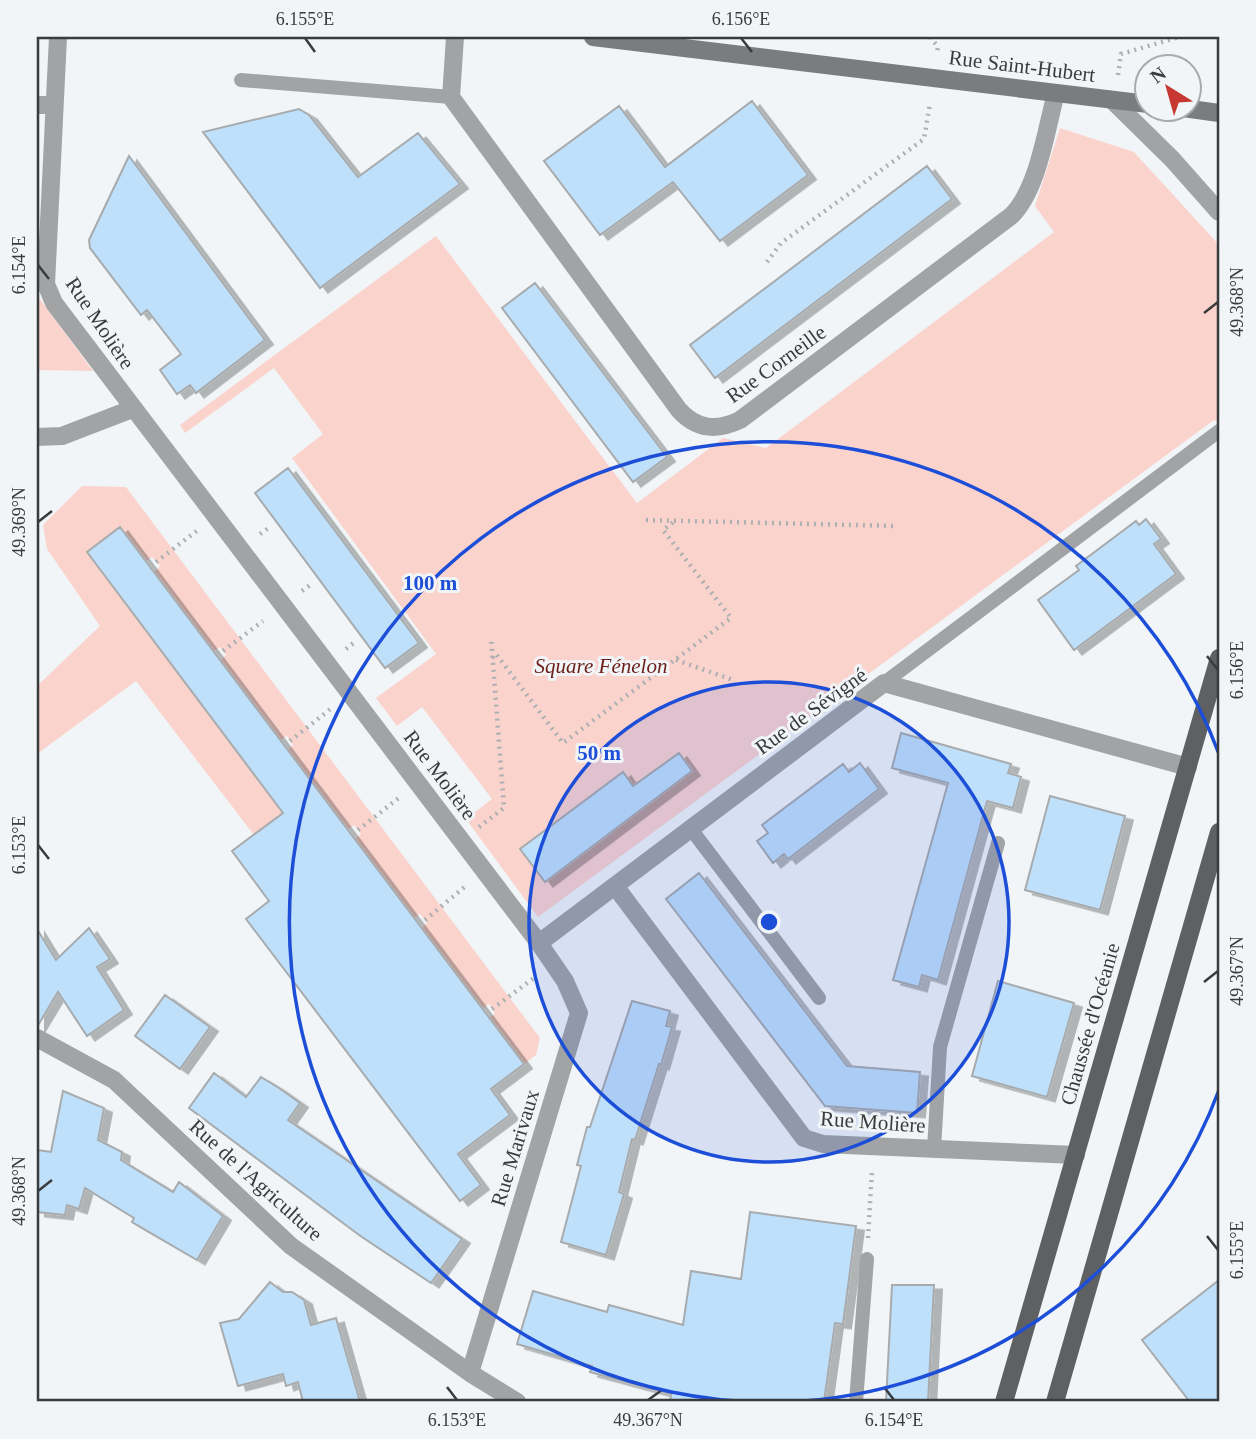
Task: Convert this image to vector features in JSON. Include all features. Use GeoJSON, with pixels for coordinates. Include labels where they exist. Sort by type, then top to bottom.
{"type":"FeatureCollection","features":[{"type":"Feature","properties":{"kind":"main road","name":"Chaussée d'Océanie"},"geometry":{"type":"LineString","coordinates":[[1004,1402],[1219,658]]}},
{"type":"Feature","properties":{"kind":"main road"},"geometry":{"type":"LineString","coordinates":[[1055,1402],[1219,832]]}},
{"type":"Feature","properties":{"kind":"street","name":"Rue Molière"},"geometry":{"type":"LineString","coordinates":[[58,37],[46,105],[46,284],[54,303],[539,943]]}},
{"type":"Feature","properties":{"kind":"street"},"geometry":{"type":"LineString","coordinates":[[451,97],[455,37]]}},
{"type":"Feature","properties":{"kind":"street","name":"Rue Saint-Hubert"},"geometry":{"type":"LineString","coordinates":[[593,37],[1134,103]]}},
{"type":"Feature","properties":{"kind":"street","name":"Rue Corneille"},"geometry":{"type":"LineString","coordinates":[[451,97],[679,410],[696,424],[708,428],[723,427],[740,420],[1020,208],[1029,189],[1056,93]]}},
{"type":"Feature","properties":{"kind":"street","name":"Rue Saint-Hubert"},"geometry":{"type":"LineString","coordinates":[[1112,100],[1172,159],[1219,212]]}},
{"type":"Feature","properties":{"kind":"street"},"geometry":{"type":"LineString","coordinates":[[37,437],[62,436],[132,409]]}},
{"type":"Feature","properties":{"kind":"street","name":"Rue de Sévigné"},"geometry":{"type":"LineString","coordinates":[[615,886],[884,683],[1188,767]]}},
{"type":"Feature","properties":{"kind":"street","name":"Rue Molière"},"geometry":{"type":"LineString","coordinates":[[615,886],[804,1138],[823,1144],[1076,1155]]}},
{"type":"Feature","properties":{"kind":"street"},"geometry":{"type":"LineString","coordinates":[[539,943],[615,886]]}},
{"type":"Feature","properties":{"kind":"street","name":"Rue Marivaux"},"geometry":{"type":"LineString","coordinates":[[470,1373],[579,1013],[565,981],[539,943]]}},
{"type":"Feature","properties":{"kind":"street","name":"Rue de l'Agriculture"},"geometry":{"type":"LineString","coordinates":[[37,1038],[114,1080],[291,1246],[470,1373],[517,1402]]}},
{"type":"Feature","properties":{"kind":"lane"},"geometry":{"type":"LineString","coordinates":[[241,79],[451,97]]}},
{"type":"Feature","properties":{"kind":"lane"},"geometry":{"type":"LineString","coordinates":[[884,683],[1219,431]]}},
{"type":"Feature","properties":{"kind":"lane"},"geometry":{"type":"LineString","coordinates":[[691,829],[818,998]]}},
{"type":"Feature","properties":{"kind":"lane"},"geometry":{"type":"LineString","coordinates":[[934,1149],[940,1048],[998,844]]}},
{"type":"Feature","properties":{"kind":"lane"},"geometry":{"type":"LineString","coordinates":[[856,1402],[867,1259]]}},
{"type":"Feature","properties":{"kind":"path"},"geometry":{"type":"LineString","coordinates":[[930,37],[938,47],[937,54]]}},
{"type":"Feature","properties":{"kind":"path"},"geometry":{"type":"LineString","coordinates":[[1118,75],[1121,54],[1178,37]]}},
{"type":"Feature","properties":{"kind":"path"},"geometry":{"type":"LineString","coordinates":[[767,262],[781,243],[924,139],[931,97]]}},
{"type":"Feature","properties":{"kind":"path"},"geometry":{"type":"LineString","coordinates":[[646,520],[896,526]]}},
{"type":"Feature","properties":{"kind":"path"},"geometry":{"type":"LineString","coordinates":[[492,658],[496,654],[563,743],[676,660],[732,618],[663,530],[675,521]]}},
{"type":"Feature","properties":{"kind":"path"},"geometry":{"type":"LineString","coordinates":[[156,562],[208,523]]}},
{"type":"Feature","properties":{"kind":"path"},"geometry":{"type":"LineString","coordinates":[[257,536],[270,527]]}},
{"type":"Feature","properties":{"kind":"path"},"geometry":{"type":"LineString","coordinates":[[299,593],[313,583]]}},
{"type":"Feature","properties":{"kind":"path"},"geometry":{"type":"LineString","coordinates":[[223,651],[266,620]]}},
{"type":"Feature","properties":{"kind":"path"},"geometry":{"type":"LineString","coordinates":[[479,828],[504,808],[491,637]]}},
{"type":"Feature","properties":{"kind":"path"},"geometry":{"type":"LineString","coordinates":[[343,651],[356,641]]}},
{"type":"Feature","properties":{"kind":"path"},"geometry":{"type":"LineString","coordinates":[[676,660],[733,680]]}},
{"type":"Feature","properties":{"kind":"path"},"geometry":{"type":"LineString","coordinates":[[290,741],[342,700]]}},
{"type":"Feature","properties":{"kind":"path"},"geometry":{"type":"LineString","coordinates":[[358,830],[409,790]]}},
{"type":"Feature","properties":{"kind":"path"},"geometry":{"type":"LineString","coordinates":[[425,920],[475,877]]}},
{"type":"Feature","properties":{"kind":"path"},"geometry":{"type":"LineString","coordinates":[[492,1009],[543,971]]}},
{"type":"Feature","properties":{"kind":"path"},"geometry":{"type":"LineString","coordinates":[[867,1259],[873,1159]]}},
{"type":"Feature","properties":{"kind":"green space","name":"Square Fénelon"},"geometry":{"type":"Polygon","coordinates":[[[1060,128],[1134,152],[1219,245],[1219,423],[1214,420],[538,917],[466,819],[492,799],[422,707],[397,726],[376,698],[436,654],[292,458],[323,434],[274,368],[185,433],[180,425],[436,236],[637,503],[723,438],[766,448],[1054,232],[1035,206],[1060,128]]]}},
{"type":"Feature","properties":{"kind":"green space"},"geometry":{"type":"Polygon","coordinates":[[[37,295],[93,371],[37,370],[37,295]]]}},
{"type":"Feature","properties":{"kind":"green space"},"geometry":{"type":"Polygon","coordinates":[[[82,486],[126,487],[540,1038],[536,1055],[524,1064],[489,1018],[495,1014],[489,1004],[482,1009],[422,928],[427,923],[420,914],[414,918],[355,839],[361,834],[354,825],[348,829],[287,750],[293,745],[287,736],[280,740],[221,660],[226,655],[220,647],[214,651],[154,572],[160,566],[152,557],[146,561],[120,527],[87,552],[283,813],[254,835],[136,681],[37,754],[37,686],[100,626],[47,549],[43,525],[82,486]]]}},
{"type":"Feature","properties":{"kind":"building"},"geometry":{"type":"Polygon","coordinates":[[[752,101],[808,175],[720,241],[673,182],[600,235],[544,161],[619,106],[665,167],[752,101]]]}},
{"type":"Feature","properties":{"kind":"building"},"geometry":{"type":"Polygon","coordinates":[[[299,109],[309,115],[358,177],[418,133],[460,184],[320,288],[203,132],[299,109]]]}},
{"type":"Feature","properties":{"kind":"building"},"geometry":{"type":"Polygon","coordinates":[[[129,156],[265,340],[196,393],[190,385],[177,394],[160,370],[181,354],[147,310],[141,315],[90,248],[89,240],[129,156]]]}},
{"type":"Feature","properties":{"kind":"building"},"geometry":{"type":"Polygon","coordinates":[[[927,166],[952,199],[715,378],[690,345],[927,166]]]}},
{"type":"Feature","properties":{"kind":"building"},"geometry":{"type":"Polygon","coordinates":[[[535,283],[667,457],[633,482],[502,308],[535,283]]]}},
{"type":"Feature","properties":{"kind":"building"},"geometry":{"type":"Polygon","coordinates":[[[288,468],[419,643],[385,668],[255,493],[288,468]]]}},
{"type":"Feature","properties":{"kind":"building"},"geometry":{"type":"Polygon","coordinates":[[[1146,519],[1161,539],[1154,544],[1176,574],[1074,650],[1038,600],[1079,570],[1076,566],[1136,521],[1139,525],[1146,519]]]}},
{"type":"Feature","properties":{"kind":"building"},"geometry":{"type":"Polygon","coordinates":[[[120,527],[524,1064],[491,1089],[510,1115],[458,1154],[481,1185],[460,1201],[246,919],[269,901],[232,851],[283,813],[87,552],[120,527]]]}},
{"type":"Feature","properties":{"kind":"building"},"geometry":{"type":"Polygon","coordinates":[[[901,733],[1011,764],[1008,773],[1021,777],[1013,808],[987,801],[938,980],[922,975],[919,987],[893,980],[948,783],[892,768],[901,733]]]}},
{"type":"Feature","properties":{"kind":"building"},"geometry":{"type":"Polygon","coordinates":[[[679,753],[692,771],[545,882],[520,849],[623,772],[633,786],[679,753]]]}},
{"type":"Feature","properties":{"kind":"building"},"geometry":{"type":"Polygon","coordinates":[[[860,763],[879,789],[788,859],[784,854],[773,863],[757,841],[768,833],[762,825],[843,764],[849,772],[860,763]]]}},
{"type":"Feature","properties":{"kind":"building"},"geometry":{"type":"Polygon","coordinates":[[[1050,796],[1125,816],[1100,910],[1025,890],[1050,796]]]}},
{"type":"Feature","properties":{"kind":"building"},"geometry":{"type":"Polygon","coordinates":[[[699,873],[847,1066],[920,1072],[917,1113],[825,1106],[666,899],[699,873]]]}},
{"type":"Feature","properties":{"kind":"building"},"geometry":{"type":"Polygon","coordinates":[[[89,928],[110,959],[97,967],[124,1010],[87,1036],[58,992],[37,1027],[37,929],[56,960],[89,928]]]}},
{"type":"Feature","properties":{"kind":"building"},"geometry":{"type":"Polygon","coordinates":[[[998,981],[1074,1003],[1047,1097],[972,1076],[998,981]]]}},
{"type":"Feature","properties":{"kind":"building"},"geometry":{"type":"Polygon","coordinates":[[[165,995],[210,1027],[180,1069],[135,1036],[165,995]]]}},
{"type":"Feature","properties":{"kind":"building"},"geometry":{"type":"Polygon","coordinates":[[[632,1001],[670,1011],[666,1026],[672,1027],[635,1140],[632,1139],[619,1192],[624,1194],[606,1255],[561,1242],[581,1166],[577,1165],[587,1127],[590,1127],[632,1001]]]}},
{"type":"Feature","properties":{"kind":"building"},"geometry":{"type":"Polygon","coordinates":[[[214,1073],[246,1097],[261,1077],[279,1088],[300,1103],[288,1120],[462,1239],[431,1283],[359,1235],[189,1108],[214,1073]]]}},
{"type":"Feature","properties":{"kind":"building"},"geometry":{"type":"Polygon","coordinates":[[[63,1091],[104,1108],[98,1140],[122,1152],[121,1160],[173,1192],[179,1182],[223,1216],[197,1260],[132,1222],[134,1218],[85,1188],[79,1209],[67,1205],[65,1215],[37,1212],[37,1150],[51,1152],[63,1091]]]}},
{"type":"Feature","properties":{"kind":"building"},"geometry":{"type":"Polygon","coordinates":[[[750,1212],[856,1226],[843,1324],[835,1323],[824,1402],[670,1402],[671,1394],[590,1372],[592,1366],[517,1344],[533,1291],[607,1312],[609,1305],[683,1325],[691,1271],[741,1279],[750,1212]]]}},
{"type":"Feature","properties":{"kind":"building"},"geometry":{"type":"Polygon","coordinates":[[[1219,1280],[1219,1402],[1190,1402],[1142,1340],[1219,1280]]]}},
{"type":"Feature","properties":{"kind":"building"},"geometry":{"type":"Polygon","coordinates":[[[270,1282],[283,1292],[292,1292],[304,1300],[311,1325],[336,1318],[360,1402],[303,1402],[298,1382],[286,1386],[283,1374],[238,1386],[220,1323],[239,1319],[270,1282]]]}},
{"type":"Feature","properties":{"kind":"building"},"geometry":{"type":"Polygon","coordinates":[[[892,1285],[934,1285],[928,1402],[886,1402],[892,1285]]]}}]}
